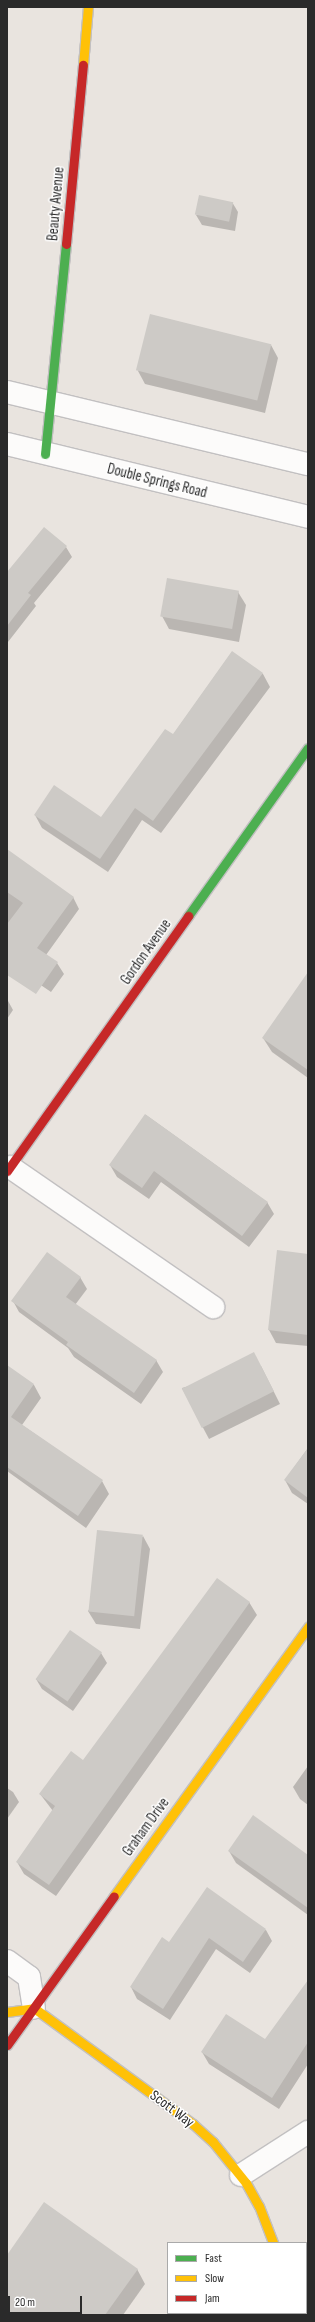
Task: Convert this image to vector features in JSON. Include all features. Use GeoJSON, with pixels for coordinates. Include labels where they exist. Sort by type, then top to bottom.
{"type":"FeatureCollection","features":[{"type":"Feature","properties":{"kind":"street","name":"Beauty Avenue"},"geometry":{"type":"LineString","coordinates":[[45,454],[52,403],[88,7]]}},
{"type":"Feature","properties":{"kind":"street"},"geometry":{"type":"LineString","coordinates":[[7,392],[308,464]]}},
{"type":"Feature","properties":{"kind":"street","name":"Double Springs Road"},"geometry":{"type":"LineString","coordinates":[[7,444],[308,517]]}},
{"type":"Feature","properties":{"kind":"street","name":"Gordon Avenue"},"geometry":{"type":"LineString","coordinates":[[8,1169],[308,748]]}},
{"type":"Feature","properties":{"kind":"street"},"geometry":{"type":"LineString","coordinates":[[8,1169],[213,1307]]}},
{"type":"Feature","properties":{"kind":"street","name":"Graham Drive"},"geometry":{"type":"LineString","coordinates":[[7,2045],[308,1627]]}},
{"type":"Feature","properties":{"kind":"street"},"geometry":{"type":"LineString","coordinates":[[7,1961],[29,1977],[34,2008],[7,2012]]}},
{"type":"Feature","properties":{"kind":"street","name":"Scott Way"},"geometry":{"type":"LineString","coordinates":[[34,2008],[193,2124],[213,2142],[241,2175],[259,2206],[273,2242]]}},
{"type":"Feature","properties":{"kind":"street"},"geometry":{"type":"LineString","coordinates":[[241,2175],[308,2132]]}},
{"type":"Feature","properties":{"kind":"building"},"geometry":{"type":"Polygon","coordinates":[[[199,195],[233,202],[229,222],[195,215],[199,195]]]}},
{"type":"Feature","properties":{"kind":"building"},"geometry":{"type":"Polygon","coordinates":[[[150,314],[271,344],[257,401],[136,370],[150,314]]]}},
{"type":"Feature","properties":{"kind":"building"},"geometry":{"type":"Polygon","coordinates":[[[44,527],[67,546],[28,593],[31,595],[7,626],[7,572],[44,527]]]}},
{"type":"Feature","properties":{"kind":"building"},"geometry":{"type":"Polygon","coordinates":[[[167,578],[239,591],[232,629],[160,616],[167,578]]]}},
{"type":"Feature","properties":{"kind":"building"},"geometry":{"type":"Polygon","coordinates":[[[232,651],[263,673],[153,821],[135,808],[100,859],[34,815],[54,785],[101,817],[165,729],[173,734],[232,651]]]}},
{"type":"Feature","properties":{"kind":"building"},"geometry":{"type":"Polygon","coordinates":[[[7,849],[74,897],[37,948],[58,962],[36,994],[7,975],[7,924],[23,903],[7,892],[7,849]]]}},
{"type":"Feature","properties":{"kind":"building"},"geometry":{"type":"Polygon","coordinates":[[[308,972],[308,1070],[262,1038],[308,972]]]}},
{"type":"Feature","properties":{"kind":"building"},"geometry":{"type":"Polygon","coordinates":[[[145,1114],[268,1202],[242,1236],[154,1171],[142,1188],[109,1165],[145,1114]]]}},
{"type":"Feature","properties":{"kind":"building"},"geometry":{"type":"Polygon","coordinates":[[[277,1250],[308,1254],[308,1335],[268,1330],[277,1250]]]}},
{"type":"Feature","properties":{"kind":"building"},"geometry":{"type":"Polygon","coordinates":[[[47,1252],[81,1277],[66,1297],[157,1360],[134,1393],[66,1345],[68,1342],[11,1301],[47,1252]]]}},
{"type":"Feature","properties":{"kind":"building"},"geometry":{"type":"Polygon","coordinates":[[[254,1352],[274,1391],[202,1428],[182,1389],[254,1352]]]}},
{"type":"Feature","properties":{"kind":"building"},"geometry":{"type":"Polygon","coordinates":[[[7,1365],[34,1384],[11,1417],[103,1480],[78,1516],[7,1467],[7,1365]]]}},
{"type":"Feature","properties":{"kind":"building"},"geometry":{"type":"Polygon","coordinates":[[[308,1448],[308,1498],[284,1480],[308,1448]]]}},
{"type":"Feature","properties":{"kind":"building"},"geometry":{"type":"Polygon","coordinates":[[[97,1530],[143,1535],[134,1616],[88,1612],[97,1530]]]}},
{"type":"Feature","properties":{"kind":"building"},"geometry":{"type":"Polygon","coordinates":[[[217,1578],[250,1602],[49,1885],[16,1862],[55,1806],[39,1794],[71,1751],[83,1760],[217,1578]]]}},
{"type":"Feature","properties":{"kind":"building"},"geometry":{"type":"Polygon","coordinates":[[[70,1630],[102,1652],[68,1702],[36,1679],[70,1630]]]}},
{"type":"Feature","properties":{"kind":"building"},"geometry":{"type":"Polygon","coordinates":[[[253,1815],[308,1855],[308,1908],[228,1851],[253,1815]]]}},
{"type":"Feature","properties":{"kind":"building"},"geometry":{"type":"Polygon","coordinates":[[[207,1887],[266,1929],[243,1962],[209,1938],[163,2009],[130,1987],[162,1937],[169,1942],[207,1887]]]}},
{"type":"Feature","properties":{"kind":"building"},"geometry":{"type":"Polygon","coordinates":[[[308,1980],[308,2042],[272,2098],[201,2052],[226,2014],[265,2039],[308,1980]]]}},
{"type":"Feature","properties":{"kind":"building"},"geometry":{"type":"Polygon","coordinates":[[[44,2202],[138,2269],[105,2315],[7,2315],[7,2255],[44,2202]]]}},
{"type":"Feature","properties":{"kind":"traffic: fast"},"geometry":{"type":"LineString","coordinates":[[45,454],[66,244]]}},
{"type":"Feature","properties":{"kind":"traffic: fast"},"geometry":{"type":"LineString","coordinates":[[188,916],[308,748]]}},
{"type":"Feature","properties":{"kind":"traffic: slow"},"geometry":{"type":"LineString","coordinates":[[83,65],[88,7]]}},
{"type":"Feature","properties":{"kind":"traffic: slow"},"geometry":{"type":"LineString","coordinates":[[114,1896],[308,1627]]}},
{"type":"Feature","properties":{"kind":"traffic: slow"},"geometry":{"type":"LineString","coordinates":[[7,2012],[34,2008],[193,2124],[213,2142],[246,2183],[259,2206],[273,2242]]}},
{"type":"Feature","properties":{"kind":"traffic: jam"},"geometry":{"type":"LineString","coordinates":[[66,244],[83,65]]}},
{"type":"Feature","properties":{"kind":"traffic: jam"},"geometry":{"type":"LineString","coordinates":[[7,1171],[188,916]]}},
{"type":"Feature","properties":{"kind":"traffic: jam"},"geometry":{"type":"LineString","coordinates":[[7,2045],[114,1896]]}}]}
